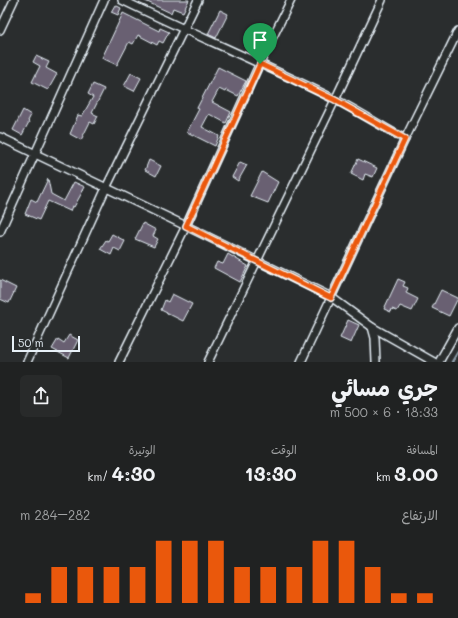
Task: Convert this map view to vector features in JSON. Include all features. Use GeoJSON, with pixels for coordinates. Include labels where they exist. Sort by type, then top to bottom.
{"type":"FeatureCollection","features":[{"type":"Feature","properties":{"kind":"street"},"geometry":{"type":"LineString","coordinates":[[0,30],[14,0]]}},
{"type":"Feature","properties":{"kind":"street"},"geometry":{"type":"LineString","coordinates":[[0,232],[104,0]]}},
{"type":"Feature","properties":{"kind":"street"},"geometry":{"type":"LineString","coordinates":[[122,0],[335,100],[405,139]]}},
{"type":"Feature","properties":{"kind":"street"},"geometry":{"type":"LineString","coordinates":[[28,362],[106,188],[198,0]]}},
{"type":"Feature","properties":{"kind":"street"},"geometry":{"type":"LineString","coordinates":[[119,362],[186,226],[291,0]]}},
{"type":"Feature","properties":{"kind":"street"},"geometry":{"type":"LineString","coordinates":[[208,362],[382,0]]}},
{"type":"Feature","properties":{"kind":"street"},"geometry":{"type":"LineString","coordinates":[[301,362],[405,139],[458,31]]}},
{"type":"Feature","properties":{"kind":"street"},"geometry":{"type":"LineString","coordinates":[[0,137],[257,260],[331,298],[372,327],[434,362]]}},
{"type":"Feature","properties":{"kind":"street"},"geometry":{"type":"LineString","coordinates":[[372,327],[375,338],[376,362]]}},
{"type":"Feature","properties":{"kind":"street"},"geometry":{"type":"LineString","coordinates":[[439,362],[458,328]]}},
{"type":"Feature","properties":{"kind":"building"},"geometry":{"type":"Polygon","coordinates":[[[143,0],[189,0],[183,12],[173,8],[171,13],[143,0]]]}},
{"type":"Feature","properties":{"kind":"building"},"geometry":{"type":"Polygon","coordinates":[[[115,5],[121,8],[118,15],[111,12],[115,5]]]}},
{"type":"Feature","properties":{"kind":"building"},"geometry":{"type":"Polygon","coordinates":[[[220,10],[228,14],[216,38],[208,34],[220,10]]]}},
{"type":"Feature","properties":{"kind":"building"},"geometry":{"type":"Polygon","coordinates":[[[123,13],[159,31],[160,28],[169,32],[163,43],[159,41],[157,45],[138,35],[133,44],[129,42],[117,65],[102,58],[123,13]]]}},
{"type":"Feature","properties":{"kind":"building"},"geometry":{"type":"Polygon","coordinates":[[[36,56],[49,62],[46,68],[57,74],[48,90],[32,82],[40,66],[33,62],[36,56]]]}},
{"type":"Feature","properties":{"kind":"building"},"geometry":{"type":"Polygon","coordinates":[[[218,67],[246,81],[238,96],[226,90],[225,92],[219,89],[212,102],[231,112],[226,123],[209,114],[202,127],[219,136],[215,146],[187,132],[199,109],[197,108],[218,67]]]}},
{"type":"Feature","properties":{"kind":"building"},"geometry":{"type":"Polygon","coordinates":[[[131,73],[141,78],[134,91],[124,86],[131,73]]]}},
{"type":"Feature","properties":{"kind":"building"},"geometry":{"type":"Polygon","coordinates":[[[93,84],[104,89],[92,113],[98,116],[94,124],[90,122],[81,140],[70,134],[78,115],[82,116],[93,97],[88,94],[93,84]]]}},
{"type":"Feature","properties":{"kind":"building"},"geometry":{"type":"Polygon","coordinates":[[[23,110],[31,115],[22,135],[13,130],[23,110]]]}},
{"type":"Feature","properties":{"kind":"building"},"geometry":{"type":"Polygon","coordinates":[[[358,159],[377,168],[373,177],[365,174],[363,180],[351,174],[358,159]]]}},
{"type":"Feature","properties":{"kind":"building"},"geometry":{"type":"Polygon","coordinates":[[[149,160],[161,166],[156,176],[145,170],[149,160]]]}},
{"type":"Feature","properties":{"kind":"building"},"geometry":{"type":"Polygon","coordinates":[[[240,162],[247,165],[238,181],[232,177],[240,162]]]}},
{"type":"Feature","properties":{"kind":"building"},"geometry":{"type":"Polygon","coordinates":[[[262,172],[278,182],[268,203],[250,196],[262,172]]]}},
{"type":"Feature","properties":{"kind":"building"},"geometry":{"type":"Polygon","coordinates":[[[48,179],[51,194],[64,201],[74,182],[85,187],[74,207],[72,206],[70,211],[48,201],[39,220],[25,214],[31,199],[37,202],[48,179]]]}},
{"type":"Feature","properties":{"kind":"building"},"geometry":{"type":"Polygon","coordinates":[[[143,223],[156,230],[153,236],[158,239],[154,247],[135,239],[143,223]]]}},
{"type":"Feature","properties":{"kind":"building"},"geometry":{"type":"Polygon","coordinates":[[[112,234],[125,241],[120,251],[114,248],[111,255],[100,249],[106,240],[108,241],[112,234]]]}},
{"type":"Feature","properties":{"kind":"building"},"geometry":{"type":"Polygon","coordinates":[[[228,254],[248,266],[240,282],[214,268],[217,262],[223,264],[228,254]]]}},
{"type":"Feature","properties":{"kind":"building"},"geometry":{"type":"Polygon","coordinates":[[[398,279],[405,282],[403,286],[408,288],[406,293],[418,299],[412,311],[400,306],[397,311],[392,309],[391,312],[384,309],[398,279]]]}},
{"type":"Feature","properties":{"kind":"building"},"geometry":{"type":"Polygon","coordinates":[[[0,280],[16,288],[9,303],[0,299],[0,280]]]}},
{"type":"Feature","properties":{"kind":"building"},"geometry":{"type":"Polygon","coordinates":[[[441,290],[458,298],[449,316],[432,308],[441,290]]]}},
{"type":"Feature","properties":{"kind":"building"},"geometry":{"type":"Polygon","coordinates":[[[172,294],[192,304],[183,321],[161,310],[165,300],[168,302],[172,294]]]}},
{"type":"Feature","properties":{"kind":"building"},"geometry":{"type":"Polygon","coordinates":[[[348,320],[359,325],[351,343],[340,338],[348,320]]]}},
{"type":"Feature","properties":{"kind":"building"},"geometry":{"type":"Polygon","coordinates":[[[69,335],[78,340],[69,358],[52,349],[58,339],[64,343],[69,335]]]}},
{"type":"Feature","properties":{"kind":"waterway"},"geometry":{"type":"LineString","coordinates":[[452,362],[458,352]]}},
{"type":"Feature","properties":{"kind":"route"},"geometry":{"type":"LineString","coordinates":[[260,64],[335,100],[405,139],[331,298],[186,226],[260,64]]}}]}
